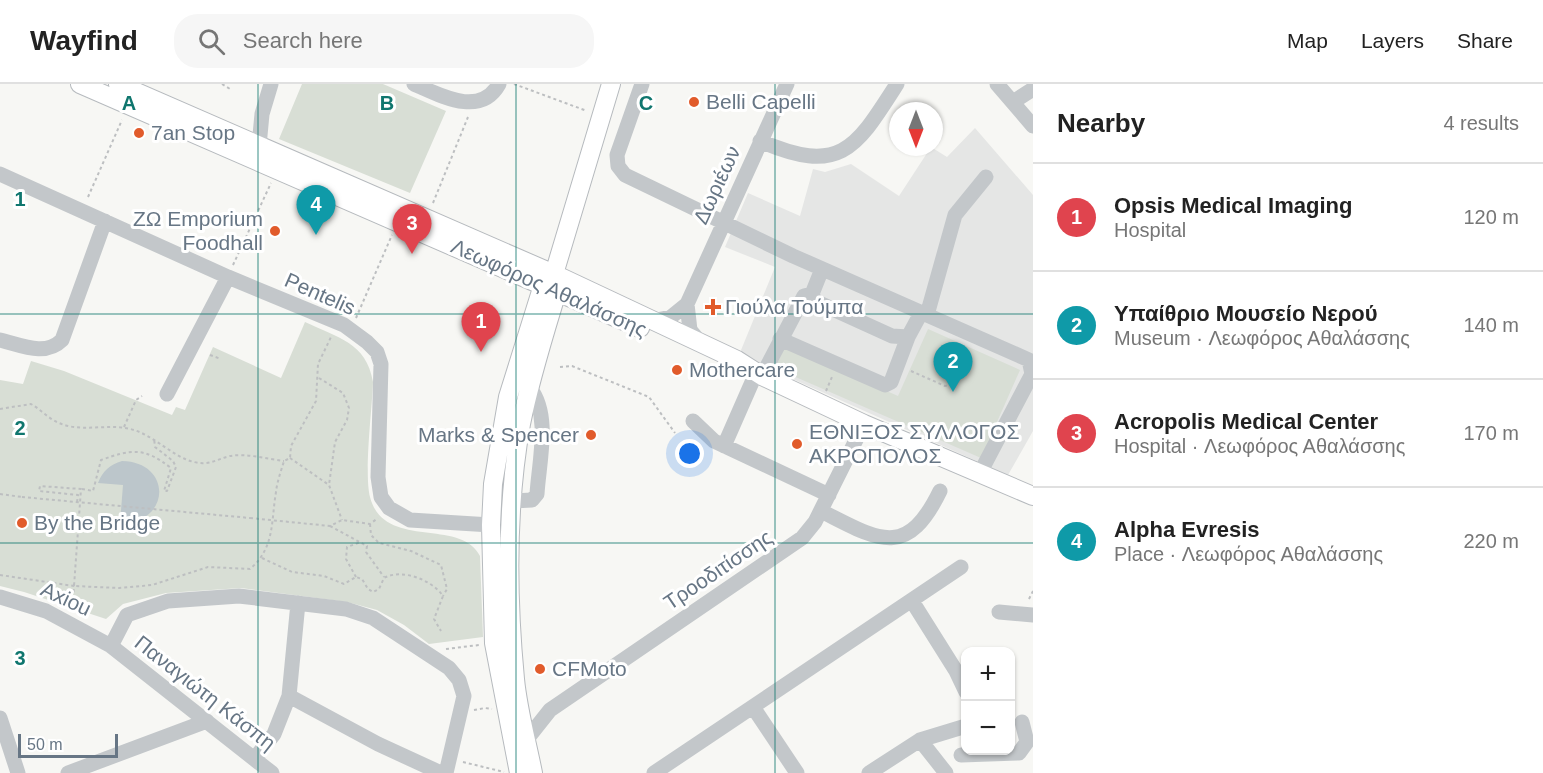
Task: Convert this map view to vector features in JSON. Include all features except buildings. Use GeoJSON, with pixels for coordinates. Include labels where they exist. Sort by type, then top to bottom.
{"type":"FeatureCollection","features":[{"type":"Feature","properties":{"kind":"main road","name":"Λεωφόρος Αθαλάσσης"},"geometry":{"type":"LineString","coordinates":[[80,84],[398,222],[551,284],[652,321],[737,360],[759,375],[864,424],[1033,496]]}},
{"type":"Feature","properties":{"kind":"main road","name":"Λεωφόρος Αθαλάσσης"},"geometry":{"type":"LineString","coordinates":[[118,84],[259,147],[732,368],[759,375]]}},
{"type":"Feature","properties":{"kind":"main road"},"geometry":{"type":"LineString","coordinates":[[532,773],[527,739],[512,708],[494,643],[491,525],[494,473],[502,422],[551,284],[611,84]]}},
{"type":"Feature","properties":{"kind":"main road"},"geometry":{"type":"LineString","coordinates":[[519,773],[512,708],[510,606],[513,501],[521,425],[551,284]]}},
{"type":"Feature","properties":{"kind":"street"},"geometry":{"type":"LineString","coordinates":[[259,147],[262,114],[272,84]]}},
{"type":"Feature","properties":{"kind":"street"},"geometry":{"type":"LineString","coordinates":[[414,84],[451,100],[474,103],[488,97],[499,84]]}},
{"type":"Feature","properties":{"kind":"street"},"geometry":{"type":"LineString","coordinates":[[642,84],[618,149],[618,166],[631,178],[822,269],[1029,360],[1032,374],[980,473]]}},
{"type":"Feature","properties":{"kind":"street","name":"Δωριέων"},"geometry":{"type":"LineString","coordinates":[[687,304],[787,84]]}},
{"type":"Feature","properties":{"kind":"street"},"geometry":{"type":"LineString","coordinates":[[760,141],[808,156],[833,155],[845,151],[858,141],[871,125],[897,84]]}},
{"type":"Feature","properties":{"kind":"street"},"geometry":{"type":"LineString","coordinates":[[997,84],[1033,126]]}},
{"type":"Feature","properties":{"kind":"street"},"geometry":{"type":"LineString","coordinates":[[1013,102],[1033,89]]}},
{"type":"Feature","properties":{"kind":"street","name":"Pentelis"},"geometry":{"type":"LineString","coordinates":[[0,174],[228,277],[351,329],[377,352],[381,364],[378,486],[381,497],[389,508]]}},
{"type":"Feature","properties":{"kind":"street"},"geometry":{"type":"LineString","coordinates":[[780,339],[885,385],[891,382],[908,337],[924,314],[955,215],[986,177]]}},
{"type":"Feature","properties":{"kind":"street"},"geometry":{"type":"LineString","coordinates":[[0,340],[44,350],[54,348],[62,340],[105,221]]}},
{"type":"Feature","properties":{"kind":"street"},"geometry":{"type":"LineString","coordinates":[[812,294],[822,269]]}},
{"type":"Feature","properties":{"kind":"street"},"geometry":{"type":"LineString","coordinates":[[168,393],[228,277]]}},
{"type":"Feature","properties":{"kind":"street"},"geometry":{"type":"LineString","coordinates":[[812,294],[819,304],[892,336],[908,337]]}},
{"type":"Feature","properties":{"kind":"street"},"geometry":{"type":"LineString","coordinates":[[724,446],[759,375],[804,296],[812,294]]}},
{"type":"Feature","properties":{"kind":"street"},"geometry":{"type":"LineString","coordinates":[[652,321],[671,317],[687,304]]}},
{"type":"Feature","properties":{"kind":"street"},"geometry":{"type":"LineString","coordinates":[[687,304],[690,330],[701,344]]}},
{"type":"Feature","properties":{"kind":"street"},"geometry":{"type":"LineString","coordinates":[[693,421],[709,438],[829,495]]}},
{"type":"Feature","properties":{"kind":"street","name":"Τροοδιτίσσης"},"geometry":{"type":"LineString","coordinates":[[527,739],[550,710],[795,544],[810,530],[864,424]]}},
{"type":"Feature","properties":{"kind":"street"},"geometry":{"type":"LineString","coordinates":[[821,511],[869,535],[888,540],[904,536],[928,515],[940,491]]}},
{"type":"Feature","properties":{"kind":"street"},"geometry":{"type":"LineString","coordinates":[[389,508],[399,516],[423,522],[491,525]]}},
{"type":"Feature","properties":{"kind":"street"},"geometry":{"type":"LineString","coordinates":[[654,773],[961,567]]}},
{"type":"Feature","properties":{"kind":"street"},"geometry":{"type":"LineString","coordinates":[[111,646],[127,615],[168,601],[240,596],[346,609],[374,618],[449,668],[459,680],[464,696],[448,766]]}},
{"type":"Feature","properties":{"kind":"street","name":"Axiou"},"geometry":{"type":"LineString","coordinates":[[0,597],[33,606],[71,622],[111,646]]}},
{"type":"Feature","properties":{"kind":"street"},"geometry":{"type":"LineString","coordinates":[[912,601],[961,681]]}},
{"type":"Feature","properties":{"kind":"street"},"geometry":{"type":"LineString","coordinates":[[255,758],[274,734],[289,696],[298,603]]}},
{"type":"Feature","properties":{"kind":"street"},"geometry":{"type":"LineString","coordinates":[[999,612],[1033,615]]}},
{"type":"Feature","properties":{"kind":"street","name":"Παναγιώτη Κάσπη"},"geometry":{"type":"LineString","coordinates":[[111,646],[272,773]]}},
{"type":"Feature","properties":{"kind":"street"},"geometry":{"type":"LineString","coordinates":[[289,696],[378,744],[441,773]]}},
{"type":"Feature","properties":{"kind":"street"},"geometry":{"type":"LineString","coordinates":[[753,707],[797,773]]}},
{"type":"Feature","properties":{"kind":"street"},"geometry":{"type":"LineString","coordinates":[[512,708],[550,710]]}},
{"type":"Feature","properties":{"kind":"street"},"geometry":{"type":"LineString","coordinates":[[0,718],[18,773]]}},
{"type":"Feature","properties":{"kind":"street"},"geometry":{"type":"LineString","coordinates":[[68,773],[207,721]]}},
{"type":"Feature","properties":{"kind":"street"},"geometry":{"type":"LineString","coordinates":[[1022,722],[1028,751]]}},
{"type":"Feature","properties":{"kind":"street"},"geometry":{"type":"LineString","coordinates":[[868,773],[920,740],[961,728]]}},
{"type":"Feature","properties":{"kind":"street"},"geometry":{"type":"LineString","coordinates":[[920,740],[946,773]]}},
{"type":"Feature","properties":{"kind":"path"},"geometry":{"type":"LineString","coordinates":[[222,84],[230,88]]}},
{"type":"Feature","properties":{"kind":"path"},"geometry":{"type":"LineString","coordinates":[[514,84],[601,116]]}},
{"type":"Feature","properties":{"kind":"path"},"geometry":{"type":"LineString","coordinates":[[430,208],[474,103]]}},
{"type":"Feature","properties":{"kind":"path"},"geometry":{"type":"LineString","coordinates":[[82,211],[129,105]]}},
{"type":"Feature","properties":{"kind":"path"},"geometry":{"type":"LineString","coordinates":[[228,277],[273,178]]}},
{"type":"Feature","properties":{"kind":"path"},"geometry":{"type":"LineString","coordinates":[[351,329],[398,222]]}},
{"type":"Feature","properties":{"kind":"path"},"geometry":{"type":"LineString","coordinates":[[290,458],[291,446],[316,401],[318,364],[332,335]]}},
{"type":"Feature","properties":{"kind":"path"},"geometry":{"type":"LineString","coordinates":[[897,364],[945,386],[954,384],[976,337]]}},
{"type":"Feature","properties":{"kind":"path"},"geometry":{"type":"LineString","coordinates":[[210,355],[221,359]]}},
{"type":"Feature","properties":{"kind":"path"},"geometry":{"type":"LineString","coordinates":[[560,367],[572,366],[649,397],[675,433]]}},
{"type":"Feature","properties":{"kind":"path"},"geometry":{"type":"LineString","coordinates":[[319,378],[343,393],[350,408],[347,420],[335,442],[329,485],[342,520]]}},
{"type":"Feature","properties":{"kind":"path"},"geometry":{"type":"LineString","coordinates":[[124,428],[136,400],[142,396]]}},
{"type":"Feature","properties":{"kind":"path"},"geometry":{"type":"LineString","coordinates":[[0,409],[31,404],[57,422],[74,427],[124,428],[154,438],[193,462],[210,464],[236,456],[284,461],[290,458]]}},
{"type":"Feature","properties":{"kind":"path"},"geometry":{"type":"LineString","coordinates":[[77,502],[78,495],[39,491],[39,486],[93,490],[101,460],[124,452],[152,453],[171,468],[164,491],[168,491],[176,466],[173,460],[154,447],[154,438]]}},
{"type":"Feature","properties":{"kind":"path"},"geometry":{"type":"LineString","coordinates":[[290,458],[329,485]]}},
{"type":"Feature","properties":{"kind":"path"},"geometry":{"type":"LineString","coordinates":[[0,575],[74,586],[119,588],[152,585],[208,567],[250,569],[262,558],[275,522],[276,491],[284,461]]}},
{"type":"Feature","properties":{"kind":"path"},"geometry":{"type":"LineString","coordinates":[[71,622],[81,489]]}},
{"type":"Feature","properties":{"kind":"path"},"geometry":{"type":"LineString","coordinates":[[0,494],[330,526],[367,546]]}},
{"type":"Feature","properties":{"kind":"path"},"geometry":{"type":"LineString","coordinates":[[330,526],[342,520],[370,524],[389,508]]}},
{"type":"Feature","properties":{"kind":"path"},"geometry":{"type":"LineString","coordinates":[[370,524],[374,540]]}},
{"type":"Feature","properties":{"kind":"path"},"geometry":{"type":"LineString","coordinates":[[374,540],[367,546],[366,552],[384,578]]}},
{"type":"Feature","properties":{"kind":"path"},"geometry":{"type":"LineString","coordinates":[[374,540],[411,551],[441,565],[447,589],[434,619],[441,631]]}},
{"type":"Feature","properties":{"kind":"path"},"geometry":{"type":"LineString","coordinates":[[362,542],[346,547],[345,552],[356,577],[362,579],[368,589],[373,592],[379,590],[384,578],[396,574],[426,581],[437,587],[443,596]]}},
{"type":"Feature","properties":{"kind":"path"},"geometry":{"type":"LineString","coordinates":[[262,558],[292,572],[324,576],[344,584],[356,577]]}},
{"type":"Feature","properties":{"kind":"path"},"geometry":{"type":"LineString","coordinates":[[426,652],[494,643]]}},
{"type":"Feature","properties":{"kind":"path"},"geometry":{"type":"LineString","coordinates":[[461,714],[484,708],[512,708]]}},
{"type":"Feature","properties":{"kind":"path"},"geometry":{"type":"LineString","coordinates":[[448,766],[507,773]]}},
{"type":"Feature","properties":{"kind":"shaded area"},"geometry":{"type":"Polygon","coordinates":[[[302,84],[383,84],[446,111],[410,193],[279,139],[302,84]]]}},
{"type":"Feature","properties":{"kind":"shaded area"},"geometry":{"type":"Polygon","coordinates":[[[975,128],[1033,195],[1033,431],[1008,475],[739,355],[775,267],[725,247],[748,193],[800,216],[813,169],[825,172],[851,164],[899,196],[925,156],[943,154],[947,157],[975,128]]]}},
{"type":"Feature","properties":{"kind":"shaded area"},"geometry":{"type":"Polygon","coordinates":[[[305,322],[349,343],[364,358],[369,369],[373,382],[368,486],[370,497],[378,513],[390,524],[457,538],[470,544],[480,556],[483,637],[429,644],[404,625],[377,610],[347,602],[241,588],[166,593],[123,604],[106,619],[0,586],[0,380],[23,384],[31,361],[64,371],[172,415],[176,407],[185,410],[213,347],[281,378],[305,322]]]}},
{"type":"Feature","properties":{"kind":"shaded area"},"geometry":{"type":"Polygon","coordinates":[[[928,329],[1020,370],[981,458],[775,368],[785,346],[898,396],[928,329]]]}},
{"type":"Feature","properties":{"kind":"shaded area"},"geometry":{"type":"Polygon","coordinates":[[[122,461],[139,464],[150,471],[157,481],[159,493],[156,504],[149,514],[137,521],[120,523],[123,485],[98,483],[107,469],[122,461]]]}},
{"type":"Feature","properties":{"kind":"place","name":"Belli Capelli"},"geometry":{"type":"Point","coordinates":[694,102]}},
{"type":"Feature","properties":{"kind":"place","name":"7an Stop"},"geometry":{"type":"Point","coordinates":[139,133]}},
{"type":"Feature","properties":{"kind":"place","name":"ΖΩ Emporium Foodhall"},"geometry":{"type":"Point","coordinates":[275,231]}},
{"type":"Feature","properties":{"kind":"place","name":"Alpha Evresis"},"geometry":{"type":"Point","coordinates":[316,235]}},
{"type":"Feature","properties":{"kind":"place","name":"Acropolis Medical Center"},"geometry":{"type":"Point","coordinates":[412,254]}},
{"type":"Feature","properties":{"kind":"place","name":"Γιούλα Τούμπα"},"geometry":{"type":"Point","coordinates":[713,307]}},
{"type":"Feature","properties":{"kind":"place","name":"Opsis Medical Imaging"},"geometry":{"type":"Point","coordinates":[481,352]}},
{"type":"Feature","properties":{"kind":"place","name":"Mothercare"},"geometry":{"type":"Point","coordinates":[677,370]}},
{"type":"Feature","properties":{"kind":"place","name":"Υπαίθριο Μουσείο Νερού"},"geometry":{"type":"Point","coordinates":[953,392]}},
{"type":"Feature","properties":{"kind":"place","name":"Marks & Spencer"},"geometry":{"type":"Point","coordinates":[591,435]}},
{"type":"Feature","properties":{"kind":"place","name":"ΕΘΝΙΞΟΣ ΣΥΛΛΟΓΟΣ ΑΚΡΟΠΟΛΟΣ"},"geometry":{"type":"Point","coordinates":[797,444]}},
{"type":"Feature","properties":{"kind":"place","name":"By the Bridge"},"geometry":{"type":"Point","coordinates":[22,523]}},
{"type":"Feature","properties":{"kind":"place","name":"CFMoto"},"geometry":{"type":"Point","coordinates":[540,669]}}]}
